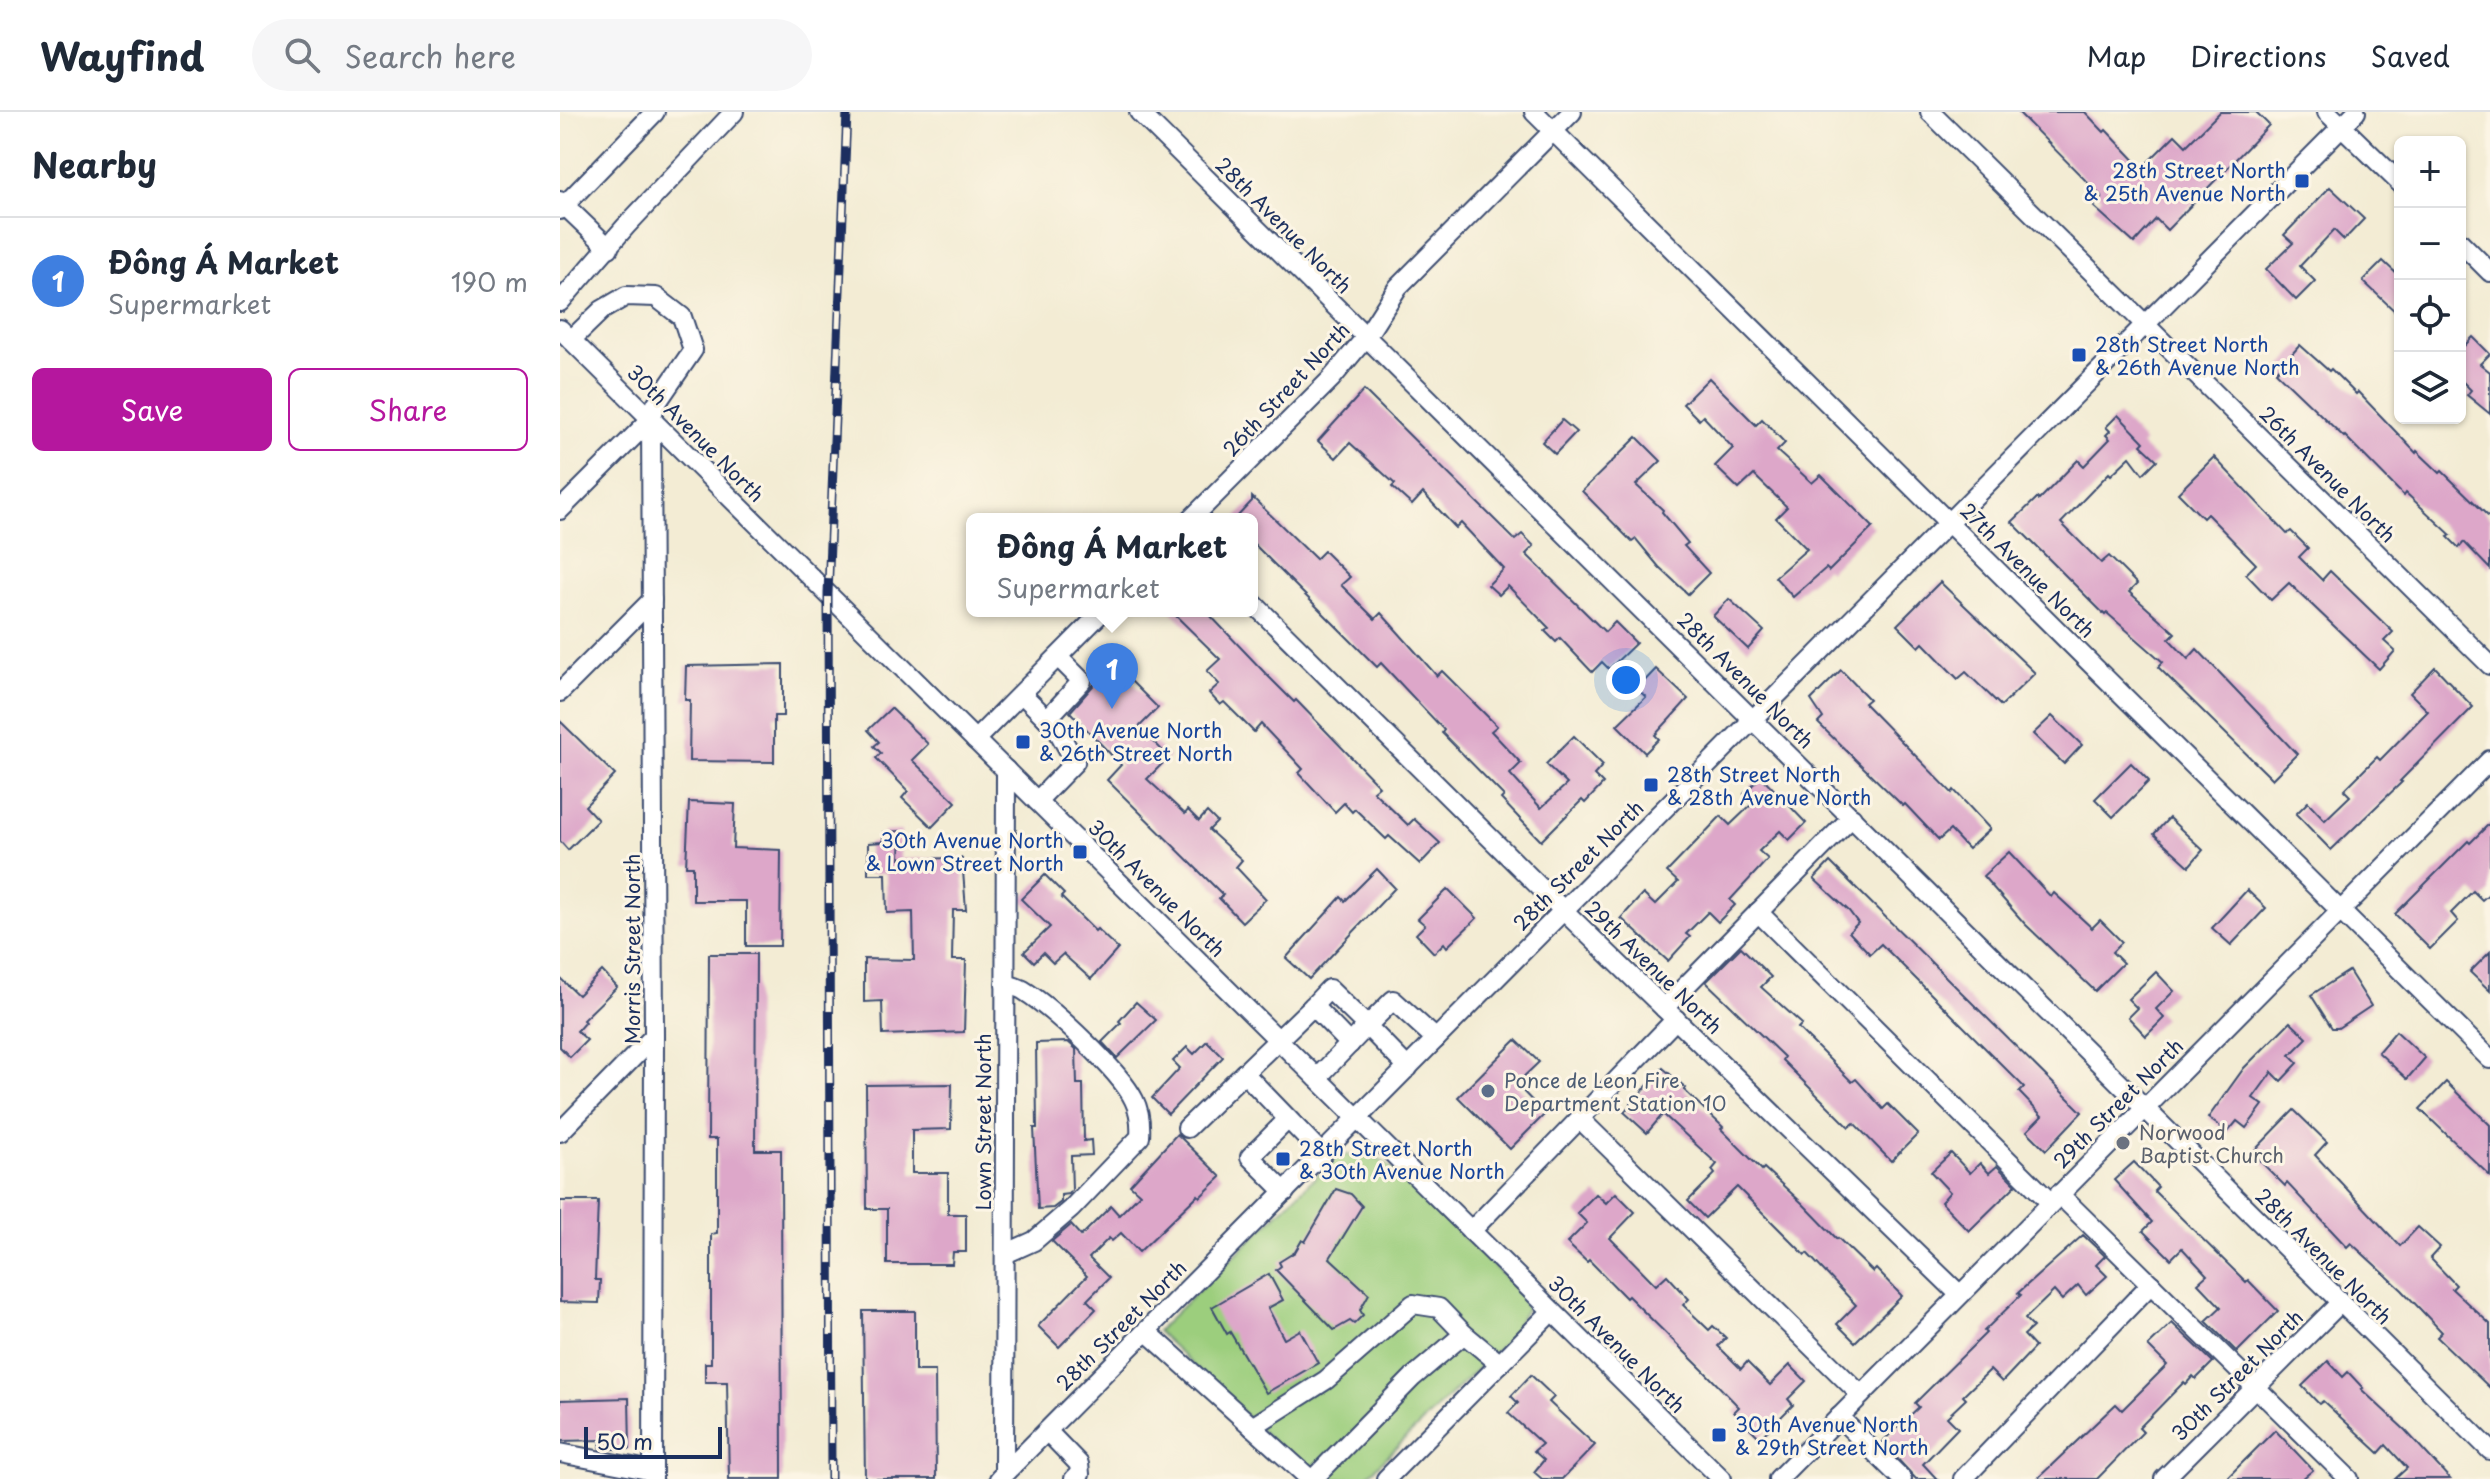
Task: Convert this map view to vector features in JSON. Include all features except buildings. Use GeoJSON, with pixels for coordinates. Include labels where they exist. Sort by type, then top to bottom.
{"type":"FeatureCollection","features":[{"type":"Feature","properties":{"kind":"street"},"geometry":{"type":"LineString","coordinates":[[609,248],[561,206],[655,112]]}},
{"type":"Feature","properties":{"kind":"street"},"geometry":{"type":"LineString","coordinates":[[560,302],[626,226],[734,112]]}},
{"type":"Feature","properties":{"kind":"street","name":"28th Avenue North"},"geometry":{"type":"LineString","coordinates":[[1139,112],[2490,1450]]}},
{"type":"Feature","properties":{"kind":"street","name":"27th Avenue North"},"geometry":{"type":"LineString","coordinates":[[1534,112],[2490,1059]]}},
{"type":"Feature","properties":{"kind":"street","name":"26th Street North"},"geometry":{"type":"LineString","coordinates":[[1197,513],[1331,379],[1366,337],[1398,287],[1572,112]]}},
{"type":"Feature","properties":{"kind":"street","name":"26th Avenue North"},"geometry":{"type":"LineString","coordinates":[[1930,112],[2490,665]]}},
{"type":"Feature","properties":{"kind":"street"},"geometry":{"type":"LineString","coordinates":[[2327,112],[2394,177]]}},
{"type":"Feature","properties":{"kind":"street","name":"28th Street North"},"geometry":{"type":"LineString","coordinates":[[1002,1477],[2356,112]]}},
{"type":"Feature","properties":{"kind":"street"},"geometry":{"type":"LineString","coordinates":[[2466,248],[2490,272]]}},
{"type":"Feature","properties":{"kind":"street"},"geometry":{"type":"LineString","coordinates":[[560,510],[651,419],[656,404],[693,350],[682,317],[656,297],[626,296],[566,335]]}},
{"type":"Feature","properties":{"kind":"street","name":"30th Avenue North"},"geometry":{"type":"LineString","coordinates":[[566,335],[1722,1479]]}},
{"type":"Feature","properties":{"kind":"street","name":"Morris Street North"},"geometry":{"type":"LineString","coordinates":[[651,419],[653,1475]]}},
{"type":"Feature","properties":{"kind":"street"},"geometry":{"type":"LineString","coordinates":[[560,692],[652,600]]}},
{"type":"Feature","properties":{"kind":"street","name":"29th Avenue North"},"geometry":{"type":"LineString","coordinates":[[1258,608],[1564,911],[1959,1294]]}},
{"type":"Feature","properties":{"kind":"street"},"geometry":{"type":"LineString","coordinates":[[975,740],[1097,617]]}},
{"type":"Feature","properties":{"kind":"street"},"geometry":{"type":"LineString","coordinates":[[1047,719],[1082,681],[1059,658]]}},
{"type":"Feature","properties":{"kind":"street"},"geometry":{"type":"LineString","coordinates":[[1022,694],[1064,739],[1075,762],[1037,801]]}},
{"type":"Feature","properties":{"kind":"street","name":"29th Street North"},"geometry":{"type":"LineString","coordinates":[[1778,1479],[2490,760]]}},
{"type":"Feature","properties":{"kind":"street","name":"Lown Street North"},"geometry":{"type":"LineString","coordinates":[[1002,1477],[1006,770]]}},
{"type":"Feature","properties":{"kind":"street"},"geometry":{"type":"LineString","coordinates":[[1471,1231],[1580,1119],[1758,912],[1852,817]]}},
{"type":"Feature","properties":{"kind":"street"},"geometry":{"type":"LineString","coordinates":[[1758,912],[2055,1198],[2151,1284],[2349,1479]]}},
{"type":"Feature","properties":{"kind":"street"},"geometry":{"type":"LineString","coordinates":[[1005,984],[1021,988],[1088,1047],[1123,1083],[1141,1119],[1140,1137],[1071,1209],[1034,1241],[1005,1254]]}},
{"type":"Feature","properties":{"kind":"street"},"geometry":{"type":"LineString","coordinates":[[1187,1128],[1329,989],[1408,1068]]}},
{"type":"Feature","properties":{"kind":"street"},"geometry":{"type":"LineString","coordinates":[[1317,1078],[1393,1000],[1436,1039]]}},
{"type":"Feature","properties":{"kind":"street"},"geometry":{"type":"LineString","coordinates":[[1313,1006],[1350,1044]]}},
{"type":"Feature","properties":{"kind":"street"},"geometry":{"type":"LineString","coordinates":[[564,1121],[654,1036]]}},
{"type":"Feature","properties":{"kind":"street"},"geometry":{"type":"LineString","coordinates":[[1244,1073],[1322,1154]]}},
{"type":"Feature","properties":{"kind":"street"},"geometry":{"type":"LineString","coordinates":[[1285,1192],[1250,1157],[1288,1119]]}},
{"type":"Feature","properties":{"kind":"street"},"geometry":{"type":"LineString","coordinates":[[1580,1119],[1861,1395]]}},
{"type":"Feature","properties":{"kind":"street"},"geometry":{"type":"LineString","coordinates":[[1963,1479],[2151,1284]]}},
{"type":"Feature","properties":{"kind":"street","name":"30th Street North"},"geometry":{"type":"LineString","coordinates":[[2164,1479],[2341,1302]]}},
{"type":"Feature","properties":{"kind":"street"},"geometry":{"type":"LineString","coordinates":[[1252,1427],[1326,1380],[1413,1304],[1439,1308],[1500,1364]]}},
{"type":"Feature","properties":{"kind":"street"},"geometry":{"type":"LineString","coordinates":[[1386,1479],[1552,1311]]}},
{"type":"Feature","properties":{"kind":"street"},"geometry":{"type":"LineString","coordinates":[[1146,1331],[1311,1479],[1413,1377],[1464,1334]]}},
{"type":"Feature","properties":{"kind":"street"},"geometry":{"type":"LineString","coordinates":[[1839,1417],[1902,1479]]}},
{"type":"Feature","properties":{"kind":"street"},"geometry":{"type":"LineString","coordinates":[[1047,1431],[1079,1464],[1080,1474],[1074,1479]]}},
{"type":"Feature","properties":{"kind":"street"},"geometry":{"type":"LineString","coordinates":[[560,1453],[653,1475]]}},
{"type":"Feature","properties":{"kind":"green space"},"geometry":{"type":"Polygon","coordinates":[[[1339,1154],[1378,1158],[1401,1176],[1520,1292],[1526,1309],[1508,1339],[1364,1479],[1312,1479],[1157,1331],[1339,1154]]]}},
{"type":"Feature","properties":{"kind":"railway"},"geometry":{"type":"LineString","coordinates":[[831,1479],[828,594],[847,112]]}},
{"type":"Feature","properties":{"kind":"place","name":"28th Street North & 25th Avenue North"},"geometry":{"type":"Point","coordinates":[2302,181]}},
{"type":"Feature","properties":{"kind":"place","name":"28th Street North & 26th Avenue North"},"geometry":{"type":"Point","coordinates":[2079,355]}},
{"type":"Feature","properties":{"kind":"place","name":"Đông Á Market"},"geometry":{"type":"Point","coordinates":[1112,709]}},
{"type":"Feature","properties":{"kind":"place","name":"30th Avenue North & 26th Street North"},"geometry":{"type":"Point","coordinates":[1023,742]}},
{"type":"Feature","properties":{"kind":"place","name":"28th Street North & 28th Avenue North"},"geometry":{"type":"Point","coordinates":[1651,785]}},
{"type":"Feature","properties":{"kind":"place","name":"30th Avenue North & Lown Street North"},"geometry":{"type":"Point","coordinates":[1080,852]}},
{"type":"Feature","properties":{"kind":"place","name":"Ponce de Leon Fire Department Station 10"},"geometry":{"type":"Point","coordinates":[1488,1091]}},
{"type":"Feature","properties":{"kind":"place","name":"Norwood Baptist Church"},"geometry":{"type":"Point","coordinates":[2123,1143]}},
{"type":"Feature","properties":{"kind":"place","name":"28th Street North & 30th Avenue North"},"geometry":{"type":"Point","coordinates":[1283,1159]}},
{"type":"Feature","properties":{"kind":"place","name":"30th Avenue North & 29th Street North"},"geometry":{"type":"Point","coordinates":[1719,1435]}}]}
